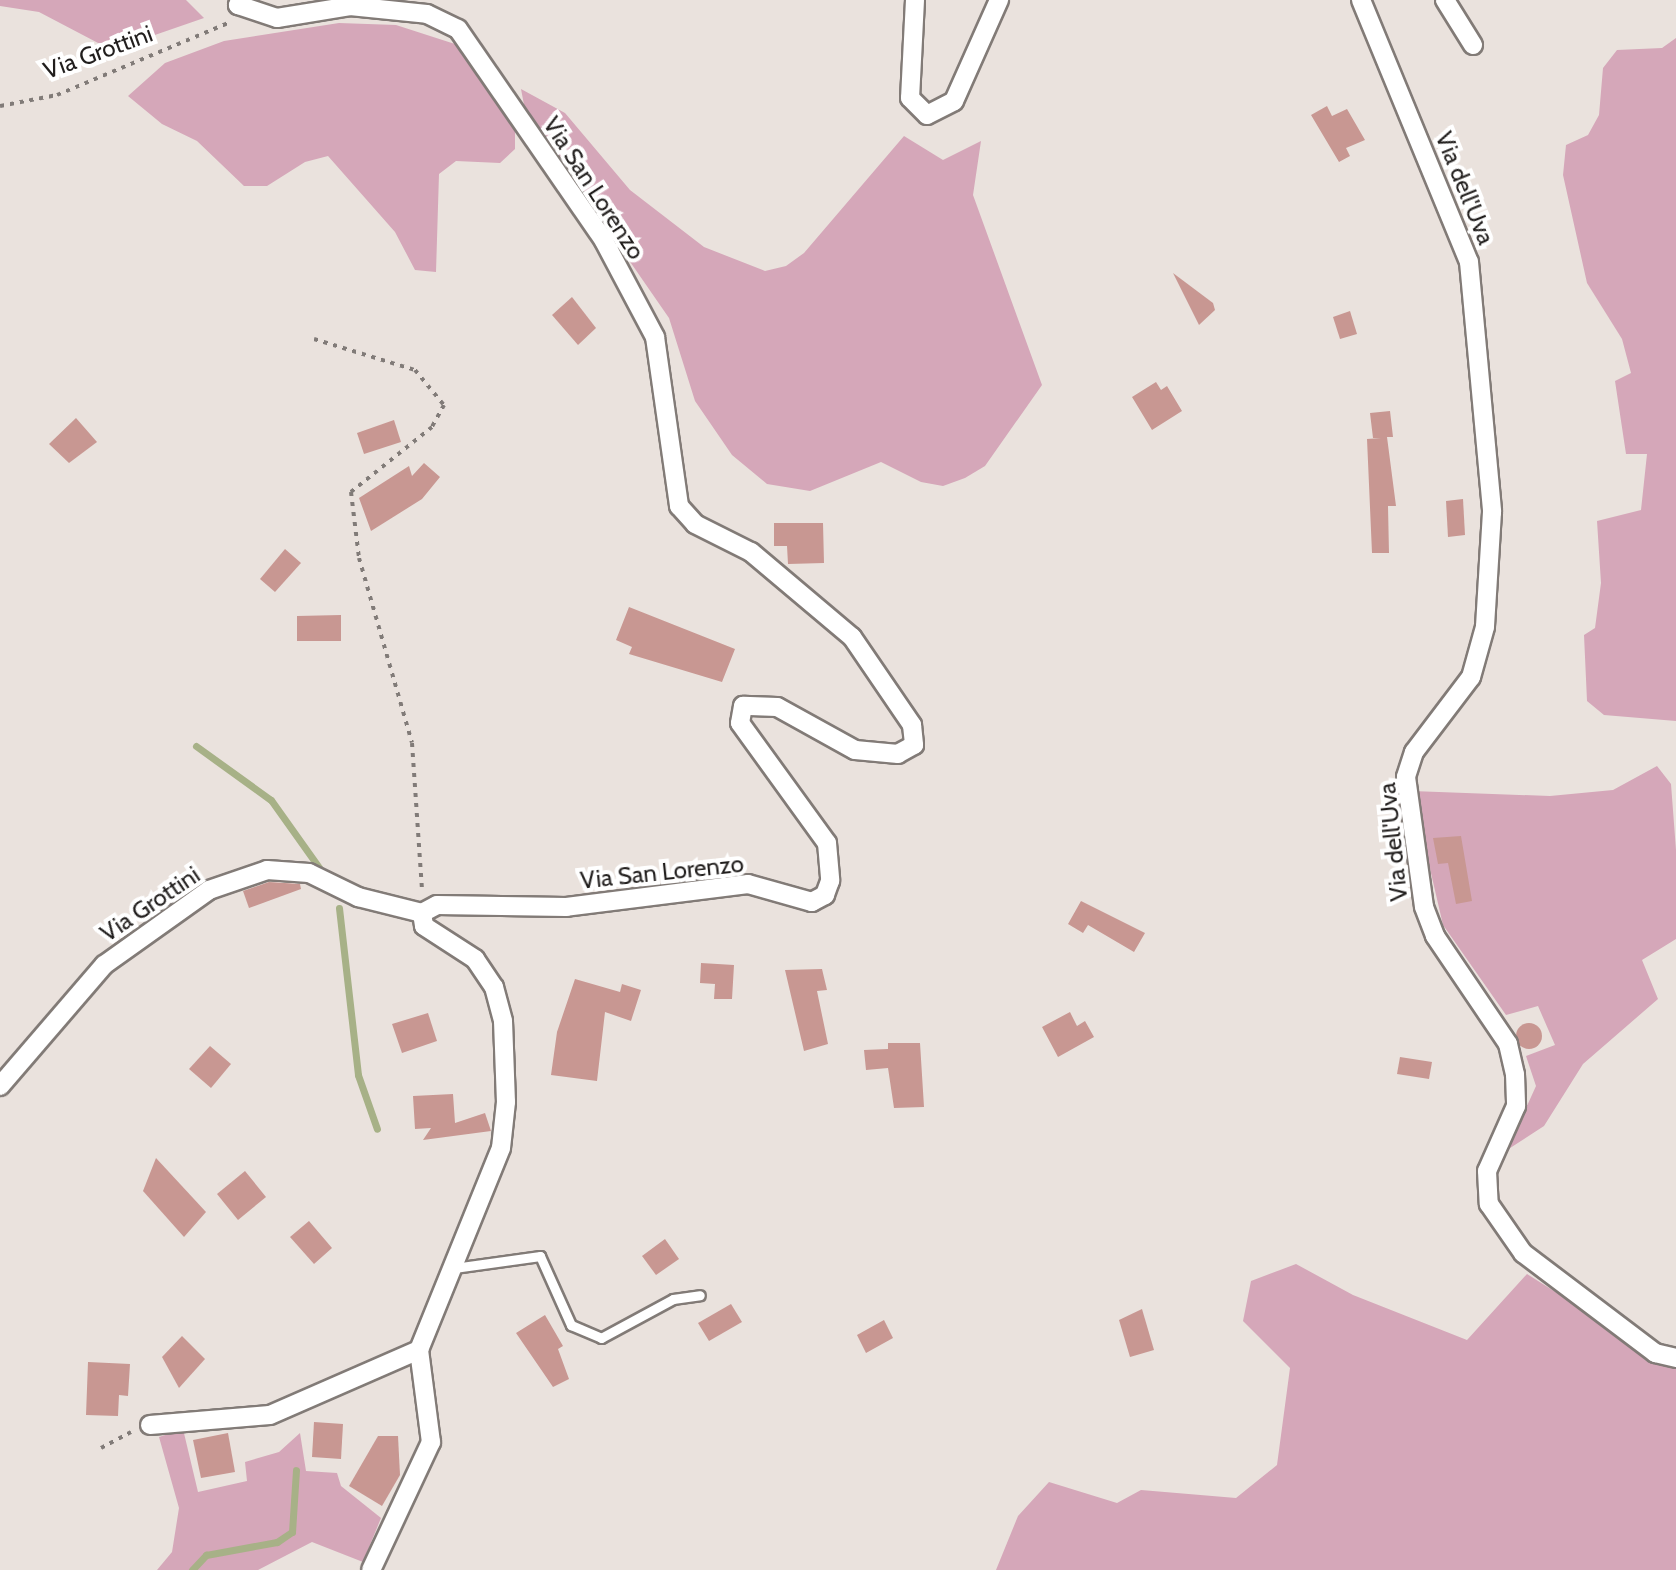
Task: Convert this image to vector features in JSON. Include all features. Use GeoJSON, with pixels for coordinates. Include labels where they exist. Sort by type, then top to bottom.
{"type":"FeatureCollection","features":[{"type":"Feature","properties":{"kind":"street"},"geometry":{"type":"LineString","coordinates":[[915,0],[910,98],[927,115],[954,101],[999,0]]}},
{"type":"Feature","properties":{"kind":"street","name":"Via dell'Uva"},"geometry":{"type":"LineString","coordinates":[[1361,0],[1469,262],[1492,512],[1485,627],[1471,677],[1414,752],[1406,777],[1424,907],[1435,936],[1508,1044],[1515,1074],[1516,1106],[1487,1171],[1489,1204],[1523,1253],[1655,1353],[1676,1358]]}},
{"type":"Feature","properties":{"kind":"street"},"geometry":{"type":"LineString","coordinates":[[1445,0],[1473,45]]}},
{"type":"Feature","properties":{"kind":"street","name":"Via San Lorenzo"},"geometry":{"type":"LineString","coordinates":[[246,4],[277,18],[350,6],[427,14],[458,29],[604,241],[655,337],[679,506],[695,524],[751,552],[852,637],[912,725],[914,745],[880,756],[855,750],[777,707],[743,706],[740,723],[827,843],[830,881],[825,895],[812,902],[748,884],[566,907],[437,905],[422,913]]}},
{"type":"Feature","properties":{"kind":"street","name":"Via Grottini"},"geometry":{"type":"LineString","coordinates":[[0,1086],[104,965],[209,890],[267,870],[309,873],[358,897],[422,913]]}},
{"type":"Feature","properties":{"kind":"street"},"geometry":{"type":"LineString","coordinates":[[371,1570],[431,1442],[419,1350],[501,1148],[503,1021],[494,987],[475,959],[424,926],[422,913]]}},
{"type":"Feature","properties":{"kind":"street"},"geometry":{"type":"LineString","coordinates":[[150,1425],[270,1415],[419,1350]]}},
{"type":"Feature","properties":{"kind":"lane"},"geometry":{"type":"LineString","coordinates":[[454,1268],[540,1256],[571,1325],[601,1338],[673,1299],[700,1295]]}},
{"type":"Feature","properties":{"kind":"path","name":"Via Grottini"},"geometry":{"type":"LineString","coordinates":[[0,106],[57,95],[211,35],[246,4]]}},
{"type":"Feature","properties":{"kind":"path"},"geometry":{"type":"LineString","coordinates":[[314,339],[415,370],[444,405],[432,427],[351,492],[359,558],[412,743],[422,913]]}},
{"type":"Feature","properties":{"kind":"path"},"geometry":{"type":"LineString","coordinates":[[101,1448],[150,1425]]}},
{"type":"Feature","properties":{"kind":"shaded area"},"geometry":{"type":"Polygon","coordinates":[[[0,0],[186,0],[204,18],[123,46],[100,44],[39,12],[0,6],[0,0]]]}},
{"type":"Feature","properties":{"kind":"shaded area"},"geometry":{"type":"Polygon","coordinates":[[[339,23],[396,25],[458,45],[515,128],[515,149],[500,163],[456,161],[439,174],[436,272],[415,270],[395,232],[328,156],[305,162],[267,186],[244,186],[197,141],[162,124],[128,96],[165,63],[224,41],[339,23]]]}},
{"type":"Feature","properties":{"kind":"shaded area"},"geometry":{"type":"Polygon","coordinates":[[[1676,38],[1676,721],[1604,715],[1587,701],[1584,635],[1595,628],[1601,583],[1597,521],[1641,510],[1647,454],[1626,454],[1615,381],[1631,373],[1622,339],[1587,283],[1563,175],[1566,145],[1588,135],[1599,115],[1603,68],[1617,50],[1662,48],[1676,38]]]}},
{"type":"Feature","properties":{"kind":"shaded area"},"geometry":{"type":"Polygon","coordinates":[[[521,89],[565,113],[630,190],[704,247],[765,271],[786,266],[804,253],[904,136],[943,160],[981,141],[973,195],[1042,385],[985,466],[943,486],[921,482],[881,462],[810,491],[767,484],[732,455],[695,401],[669,318],[525,110],[521,89]]]}},
{"type":"Feature","properties":{"kind":"shaded area"},"geometry":{"type":"Polygon","coordinates":[[[1657,766],[1671,784],[1676,850],[1676,939],[1642,960],[1658,999],[1583,1064],[1544,1126],[1507,1150],[1536,1086],[1526,1056],[1555,1045],[1538,1006],[1506,1015],[1443,925],[1412,791],[1550,796],[1613,790],[1657,766]]]}},
{"type":"Feature","properties":{"kind":"shaded area"},"geometry":{"type":"Polygon","coordinates":[[[1296,1264],[1353,1295],[1467,1340],[1527,1274],[1676,1368],[1676,1570],[996,1570],[1018,1516],[1049,1482],[1117,1503],[1141,1490],[1236,1498],[1277,1465],[1290,1368],[1243,1321],[1251,1281],[1296,1264]]]}},
{"type":"Feature","properties":{"kind":"shaded area"},"geometry":{"type":"Polygon","coordinates":[[[183,1429],[198,1492],[247,1481],[245,1462],[279,1452],[300,1433],[306,1471],[337,1473],[341,1486],[381,1518],[363,1562],[312,1542],[258,1570],[157,1570],[172,1552],[179,1508],[159,1437],[183,1429]]]}},
{"type":"Feature","properties":{"kind":"building"},"geometry":{"type":"Polygon","coordinates":[[[1327,106],[1332,116],[1347,109],[1365,140],[1346,148],[1350,156],[1339,162],[1311,115],[1327,106]]]}},
{"type":"Feature","properties":{"kind":"building"},"geometry":{"type":"Polygon","coordinates":[[[1173,273],[1213,303],[1215,310],[1199,325],[1173,273]]]}},
{"type":"Feature","properties":{"kind":"building"},"geometry":{"type":"Polygon","coordinates":[[[572,297],[596,328],[578,345],[552,315],[572,297]]]}},
{"type":"Feature","properties":{"kind":"building"},"geometry":{"type":"Polygon","coordinates":[[[1350,311],[1357,334],[1340,339],[1333,317],[1350,311]]]}},
{"type":"Feature","properties":{"kind":"building"},"geometry":{"type":"Polygon","coordinates":[[[1156,382],[1161,390],[1167,386],[1182,411],[1152,430],[1132,397],[1156,382]]]}},
{"type":"Feature","properties":{"kind":"building"},"geometry":{"type":"Polygon","coordinates":[[[1390,411],[1393,437],[1387,437],[1396,506],[1388,506],[1389,553],[1372,553],[1367,439],[1381,438],[1373,438],[1370,413],[1390,411]]]}},
{"type":"Feature","properties":{"kind":"building"},"geometry":{"type":"Polygon","coordinates":[[[76,418],[97,442],[69,463],[49,444],[76,418]]]}},
{"type":"Feature","properties":{"kind":"building"},"geometry":{"type":"Polygon","coordinates":[[[394,420],[401,442],[364,454],[357,433],[394,420]]]}},
{"type":"Feature","properties":{"kind":"building"},"geometry":{"type":"Polygon","coordinates":[[[424,463],[440,477],[422,499],[371,531],[359,498],[409,466],[412,476],[424,463]]]}},
{"type":"Feature","properties":{"kind":"building"},"geometry":{"type":"Polygon","coordinates":[[[1463,499],[1465,535],[1448,537],[1446,501],[1463,499]]]}},
{"type":"Feature","properties":{"kind":"building"},"geometry":{"type":"Polygon","coordinates":[[[774,523],[823,523],[824,563],[788,564],[787,546],[774,546],[774,523]]]}},
{"type":"Feature","properties":{"kind":"building"},"geometry":{"type":"Polygon","coordinates":[[[285,549],[301,563],[275,592],[260,579],[285,549]]]}},
{"type":"Feature","properties":{"kind":"building"},"geometry":{"type":"Polygon","coordinates":[[[629,607],[735,649],[722,682],[629,654],[632,647],[616,640],[629,607]]]}},
{"type":"Feature","properties":{"kind":"building"},"geometry":{"type":"Polygon","coordinates":[[[341,615],[341,641],[297,641],[297,616],[341,615]]]}},
{"type":"Feature","properties":{"kind":"building"},"geometry":{"type":"Polygon","coordinates":[[[1461,836],[1472,901],[1456,904],[1448,863],[1438,864],[1433,838],[1461,836]]]}},
{"type":"Feature","properties":{"kind":"building"},"geometry":{"type":"Polygon","coordinates":[[[269,882],[300,884],[301,889],[249,908],[243,891],[269,882]]]}},
{"type":"Feature","properties":{"kind":"building"},"geometry":{"type":"Polygon","coordinates":[[[1081,901],[1145,933],[1134,952],[1088,925],[1083,933],[1068,924],[1081,901]]]}},
{"type":"Feature","properties":{"kind":"building"},"geometry":{"type":"Polygon","coordinates":[[[701,963],[734,965],[732,999],[714,999],[715,984],[700,983],[701,963]]]}},
{"type":"Feature","properties":{"kind":"building"},"geometry":{"type":"Polygon","coordinates":[[[822,969],[827,990],[817,991],[828,1044],[804,1051],[785,970],[822,969]]]}},
{"type":"Feature","properties":{"kind":"building"},"geometry":{"type":"Polygon","coordinates":[[[575,979],[620,992],[622,984],[641,990],[631,1021],[605,1012],[597,1081],[551,1075],[557,1032],[575,979]]]}},
{"type":"Feature","properties":{"kind":"building"},"geometry":{"type":"Polygon","coordinates":[[[1070,1012],[1077,1026],[1085,1021],[1094,1037],[1058,1057],[1042,1027],[1070,1012]]]}},
{"type":"Feature","properties":{"kind":"building"},"geometry":{"type":"Polygon","coordinates":[[[428,1013],[437,1041],[402,1053],[392,1024],[428,1013]]]}},
{"type":"Feature","properties":{"kind":"building"},"geometry":{"type":"Polygon","coordinates":[[[1529,1023],[1538,1027],[1542,1036],[1538,1045],[1529,1049],[1520,1045],[1516,1036],[1520,1027],[1529,1023]]]}},
{"type":"Feature","properties":{"kind":"building"},"geometry":{"type":"Polygon","coordinates":[[[888,1043],[920,1043],[924,1107],[894,1108],[888,1068],[866,1070],[864,1050],[888,1049],[888,1043]]]}},
{"type":"Feature","properties":{"kind":"building"},"geometry":{"type":"Polygon","coordinates":[[[210,1046],[231,1064],[211,1088],[189,1069],[210,1046]]]}},
{"type":"Feature","properties":{"kind":"building"},"geometry":{"type":"Polygon","coordinates":[[[1400,1057],[1432,1062],[1429,1079],[1397,1074],[1400,1057]]]}},
{"type":"Feature","properties":{"kind":"building"},"geometry":{"type":"Polygon","coordinates":[[[453,1094],[455,1123],[485,1113],[491,1131],[423,1140],[431,1128],[415,1129],[413,1096],[453,1094]]]}},
{"type":"Feature","properties":{"kind":"building"},"geometry":{"type":"Polygon","coordinates":[[[156,1158],[206,1212],[184,1237],[143,1191],[156,1158]]]}},
{"type":"Feature","properties":{"kind":"building"},"geometry":{"type":"Polygon","coordinates":[[[245,1171],[266,1197],[238,1220],[217,1194],[245,1171]]]}},
{"type":"Feature","properties":{"kind":"building"},"geometry":{"type":"Polygon","coordinates":[[[309,1221],[332,1248],[314,1264],[290,1237],[309,1221]]]}},
{"type":"Feature","properties":{"kind":"building"},"geometry":{"type":"Polygon","coordinates":[[[665,1239],[679,1259],[656,1275],[642,1256],[665,1239]]]}},
{"type":"Feature","properties":{"kind":"building"},"geometry":{"type":"Polygon","coordinates":[[[731,1304],[742,1322],[709,1341],[698,1323],[731,1304]]]}},
{"type":"Feature","properties":{"kind":"building"},"geometry":{"type":"Polygon","coordinates":[[[1142,1309],[1154,1350],[1130,1357],[1119,1320],[1142,1309]]]}},
{"type":"Feature","properties":{"kind":"building"},"geometry":{"type":"Polygon","coordinates":[[[545,1315],[563,1346],[558,1349],[569,1379],[553,1387],[516,1333],[545,1315]]]}},
{"type":"Feature","properties":{"kind":"building"},"geometry":{"type":"Polygon","coordinates":[[[884,1320],[893,1338],[866,1353],[857,1335],[884,1320]]]}},
{"type":"Feature","properties":{"kind":"building"},"geometry":{"type":"Polygon","coordinates":[[[182,1336],[205,1359],[179,1388],[162,1357],[182,1336]]]}},
{"type":"Feature","properties":{"kind":"building"},"geometry":{"type":"Polygon","coordinates":[[[88,1362],[130,1364],[128,1396],[119,1395],[118,1416],[86,1415],[88,1362]]]}},
{"type":"Feature","properties":{"kind":"building"},"geometry":{"type":"Polygon","coordinates":[[[314,1422],[343,1424],[341,1459],[312,1457],[314,1422]]]}},
{"type":"Feature","properties":{"kind":"building"},"geometry":{"type":"Polygon","coordinates":[[[228,1433],[235,1472],[201,1478],[193,1440],[228,1433]]]}},
{"type":"Feature","properties":{"kind":"building"},"geometry":{"type":"Polygon","coordinates":[[[378,1436],[398,1436],[400,1475],[382,1506],[349,1486],[378,1436]]]}},
{"type":"Feature","properties":{"kind":"waterway"},"geometry":{"type":"LineString","coordinates":[[196,746],[271,800],[325,876]]}},
{"type":"Feature","properties":{"kind":"waterway"},"geometry":{"type":"LineString","coordinates":[[339,908],[358,1075],[377,1129]]}},
{"type":"Feature","properties":{"kind":"waterway"},"geometry":{"type":"LineString","coordinates":[[192,1570],[206,1555],[277,1542],[292,1532],[296,1470]]}}]}
